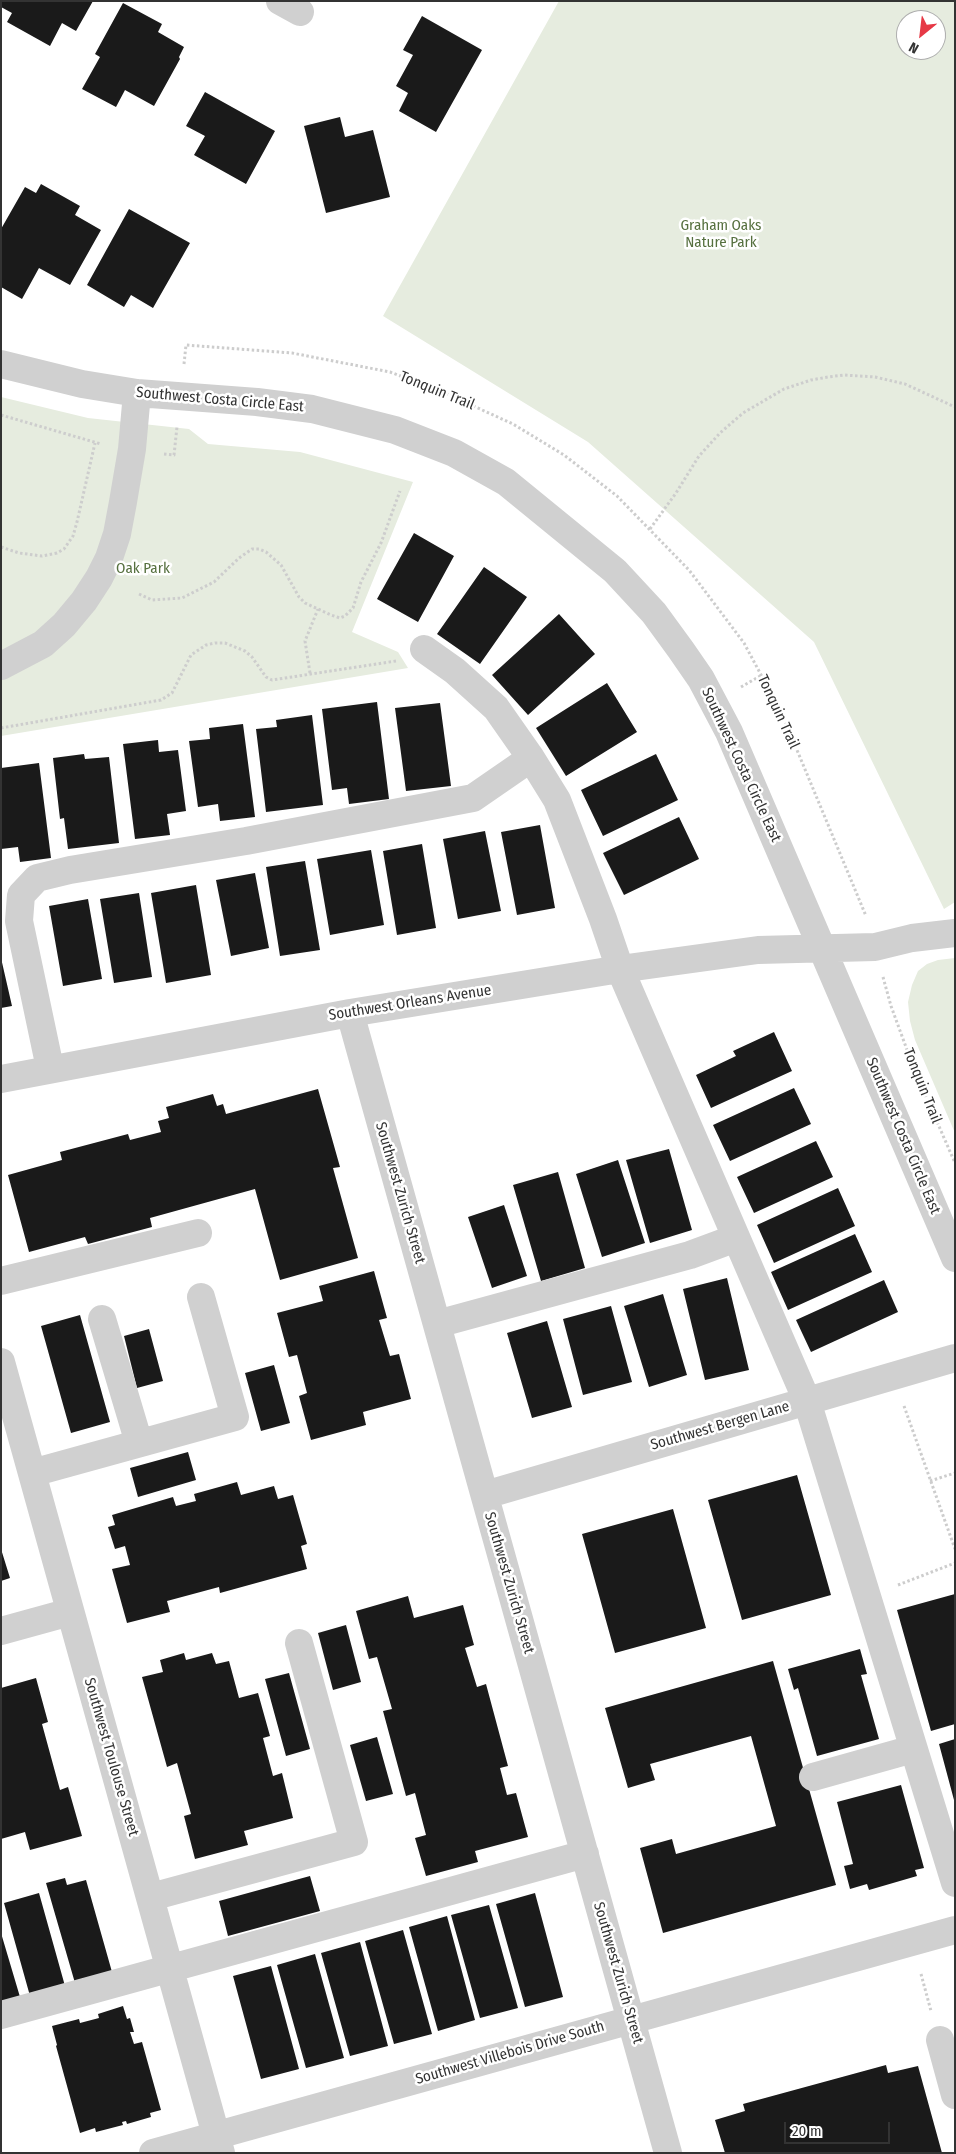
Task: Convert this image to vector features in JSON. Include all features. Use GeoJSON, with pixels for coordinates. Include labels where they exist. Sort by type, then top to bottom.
{"type":"FeatureCollection","features":[{"type":"Feature","properties":{"kind":"street","name":"Southwest Costa Circle East"},"geometry":{"type":"LineString","coordinates":[[1,364],[82,384],[137,393],[257,402],[312,409],[395,430],[454,453],[506,482],[615,571],[654,613],[701,679],[729,732],[753,783],[955,1258]]}},
{"type":"Feature","properties":{"kind":"street"},"geometry":{"type":"LineString","coordinates":[[1,666],[43,644],[64,625],[84,601],[109,558],[117,534],[124,502],[132,449],[137,393]]}},
{"type":"Feature","properties":{"kind":"street"},"geometry":{"type":"LineString","coordinates":[[424,649],[455,671],[496,708],[531,758],[557,800],[604,919],[620,969],[807,1401],[955,1883]]}},
{"type":"Feature","properties":{"kind":"street"},"geometry":{"type":"LineString","coordinates":[[50,1068],[19,921],[22,895],[37,878],[70,870],[246,841],[473,798],[531,758]]}},
{"type":"Feature","properties":{"kind":"street","name":"Southwest Orleans Avenue"},"geometry":{"type":"LineString","coordinates":[[1,1079],[50,1068],[350,1012],[620,969],[758,950],[875,947],[912,938],[955,934]]}},
{"type":"Feature","properties":{"kind":"street","name":"Southwest Zurich Street"},"geometry":{"type":"LineString","coordinates":[[350,1012],[668,2153]]}},
{"type":"Feature","properties":{"kind":"street"},"geometry":{"type":"LineString","coordinates":[[1,1281],[198,1233]]}},
{"type":"Feature","properties":{"kind":"street"},"geometry":{"type":"LineString","coordinates":[[437,1324],[690,1255],[736,1238]]}},
{"type":"Feature","properties":{"kind":"street"},"geometry":{"type":"LineString","coordinates":[[32,1473],[235,1417],[201,1297]]}},
{"type":"Feature","properties":{"kind":"street"},"geometry":{"type":"LineString","coordinates":[[102,1319],[139,1443]]}},
{"type":"Feature","properties":{"kind":"street","name":"Southwest Bergen Lane"},"geometry":{"type":"LineString","coordinates":[[485,1495],[955,1358]]}},
{"type":"Feature","properties":{"kind":"street","name":"Southwest Toulouse Street"},"geometry":{"type":"LineString","coordinates":[[1,1362],[171,1969],[218,2144]]}},
{"type":"Feature","properties":{"kind":"street"},"geometry":{"type":"LineString","coordinates":[[1,1631],[70,1612]]}},
{"type":"Feature","properties":{"kind":"street"},"geometry":{"type":"LineString","coordinates":[[151,1898],[354,1842],[299,1643]]}},
{"type":"Feature","properties":{"kind":"street"},"geometry":{"type":"LineString","coordinates":[[813,1777],[914,1748]]}},
{"type":"Feature","properties":{"kind":"street"},"geometry":{"type":"LineString","coordinates":[[1,2015],[585,1854]]}},
{"type":"Feature","properties":{"kind":"street","name":"Southwest Villebois Drive South"},"geometry":{"type":"LineString","coordinates":[[153,2153],[218,2144],[632,2019],[955,1930]]}},
{"type":"Feature","properties":{"kind":"street"},"geometry":{"type":"LineString","coordinates":[[940,2040],[955,2095]]}},
{"type":"Feature","properties":{"kind":"path","name":"Tonquin Trail"},"geometry":{"type":"LineString","coordinates":[[186,345],[292,354],[390,372],[448,394],[513,424],[564,455],[617,496],[689,570],[724,615],[762,675],[782,714],[867,919]]}},
{"type":"Feature","properties":{"kind":"path"},"geometry":{"type":"LineString","coordinates":[[650,529],[676,493],[699,456],[720,433],[743,413],[784,389],[828,377],[844,375],[875,377],[905,384],[955,407]]}},
{"type":"Feature","properties":{"kind":"path"},"geometry":{"type":"LineString","coordinates":[[1,415],[110,446]]}},
{"type":"Feature","properties":{"kind":"path"},"geometry":{"type":"LineString","coordinates":[[1,547],[18,553],[42,556],[58,553],[64,549],[73,536],[95,442]]}},
{"type":"Feature","properties":{"kind":"path"},"geometry":{"type":"LineString","coordinates":[[139,594],[152,600],[182,598],[214,582],[239,558],[252,549],[259,549],[266,552],[281,565],[304,603],[340,618],[349,613],[361,582],[380,543],[400,491]]}},
{"type":"Feature","properties":{"kind":"path"},"geometry":{"type":"LineString","coordinates":[[310,673],[305,641],[318,609]]}},
{"type":"Feature","properties":{"kind":"path"},"geometry":{"type":"LineString","coordinates":[[1,728],[162,700],[172,693],[191,655],[206,645],[216,643],[225,643],[245,651],[252,657],[266,677],[272,680],[408,659],[424,649]]}},
{"type":"Feature","properties":{"kind":"path","name":"Tonquin Trail"},"geometry":{"type":"LineString","coordinates":[[884,979],[914,1069],[955,1163]]}},
{"type":"Feature","properties":{"kind":"path"},"geometry":{"type":"LineString","coordinates":[[893,1376],[955,1549]]}},
{"type":"Feature","properties":{"kind":"path"},"geometry":{"type":"LineString","coordinates":[[930,1481],[955,1473]]}},
{"type":"Feature","properties":{"kind":"path"},"geometry":{"type":"LineString","coordinates":[[867,1597],[955,1563]]}},
{"type":"Feature","properties":{"kind":"path"},"geometry":{"type":"LineString","coordinates":[[912,1942],[940,2040]]}},
{"type":"Feature","properties":{"kind":"green space","name":"Graham Oaks Nature Park"},"geometry":{"type":"Polygon","coordinates":[[[559,1],[955,1],[955,902],[944,909],[814,642],[588,442],[383,316],[559,1]]]}},
{"type":"Feature","properties":{"kind":"green space","name":"Oak Park"},"geometry":{"type":"Polygon","coordinates":[[[1,397],[88,418],[189,429],[208,444],[300,452],[413,482],[352,632],[398,652],[408,668],[1,736],[1,397]]]}},
{"type":"Feature","properties":{"kind":"green space"},"geometry":{"type":"Polygon","coordinates":[[[955,958],[955,1133],[915,1040],[908,1002],[918,971],[927,964],[938,960],[955,958]]]}},
{"type":"Feature","properties":{"kind":"building"},"geometry":{"type":"Polygon","coordinates":[[[1,1],[93,1],[76,31],[62,23],[50,46],[7,22],[12,13],[1,7],[1,1]]]}},
{"type":"Feature","properties":{"kind":"building"},"geometry":{"type":"Polygon","coordinates":[[[123,3],[162,24],[158,32],[184,47],[179,57],[180,59],[154,106],[125,90],[116,107],[82,89],[100,57],[95,54],[123,3]]]}},
{"type":"Feature","properties":{"kind":"building"},"geometry":{"type":"Polygon","coordinates":[[[422,16],[482,50],[436,132],[399,111],[408,93],[396,86],[413,55],[403,50],[422,16]]]}},
{"type":"Feature","properties":{"kind":"building"},"geometry":{"type":"Polygon","coordinates":[[[205,92],[275,131],[246,184],[194,155],[205,136],[186,126],[205,92]]]}},
{"type":"Feature","properties":{"kind":"building"},"geometry":{"type":"Polygon","coordinates":[[[340,117],[345,137],[373,130],[390,197],[326,213],[304,126],[340,117]]]}},
{"type":"Feature","properties":{"kind":"building"},"geometry":{"type":"Polygon","coordinates":[[[41,184],[80,206],[75,215],[101,230],[70,285],[39,268],[22,299],[1,287],[1,229],[25,187],[36,193],[41,184]]]}},
{"type":"Feature","properties":{"kind":"building"},"geometry":{"type":"Polygon","coordinates":[[[129,209],[190,243],[153,308],[131,295],[124,307],[87,285],[129,209]]]}},
{"type":"Feature","properties":{"kind":"building"},"geometry":{"type":"Polygon","coordinates":[[[414,533],[454,556],[418,622],[377,599],[414,533]]]}},
{"type":"Feature","properties":{"kind":"building"},"geometry":{"type":"Polygon","coordinates":[[[484,567],[527,597],[480,664],[437,634],[484,567]]]}},
{"type":"Feature","properties":{"kind":"building"},"geometry":{"type":"Polygon","coordinates":[[[559,614],[595,654],[528,715],[492,675],[559,614]]]}},
{"type":"Feature","properties":{"kind":"building"},"geometry":{"type":"Polygon","coordinates":[[[607,683],[637,732],[566,776],[536,728],[607,683]]]}},
{"type":"Feature","properties":{"kind":"building"},"geometry":{"type":"Polygon","coordinates":[[[377,702],[389,799],[349,804],[347,788],[332,790],[322,709],[377,702]]]}},
{"type":"Feature","properties":{"kind":"building"},"geometry":{"type":"Polygon","coordinates":[[[440,703],[451,786],[406,791],[395,708],[440,703]]]}},
{"type":"Feature","properties":{"kind":"building"},"geometry":{"type":"Polygon","coordinates":[[[312,715],[323,805],[266,812],[256,729],[277,727],[276,720],[312,715]]]}},
{"type":"Feature","properties":{"kind":"building"},"geometry":{"type":"Polygon","coordinates":[[[243,724],[255,817],[220,821],[218,804],[198,807],[189,741],[210,739],[209,728],[243,724]]]}},
{"type":"Feature","properties":{"kind":"building"},"geometry":{"type":"Polygon","coordinates":[[[158,740],[159,752],[178,750],[186,811],[167,814],[170,835],[135,839],[123,744],[158,740]]]}},
{"type":"Feature","properties":{"kind":"building"},"geometry":{"type":"Polygon","coordinates":[[[84,754],[85,759],[109,757],[119,843],[68,849],[64,818],[60,819],[53,758],[84,754]]]}},
{"type":"Feature","properties":{"kind":"building"},"geometry":{"type":"Polygon","coordinates":[[[656,754],[678,800],[603,836],[581,790],[656,754]]]}},
{"type":"Feature","properties":{"kind":"building"},"geometry":{"type":"Polygon","coordinates":[[[39,763],[51,858],[20,862],[18,847],[1,849],[1,768],[39,763]]]}},
{"type":"Feature","properties":{"kind":"building"},"geometry":{"type":"Polygon","coordinates":[[[679,817],[699,859],[624,895],[603,853],[679,817]]]}},
{"type":"Feature","properties":{"kind":"building"},"geometry":{"type":"Polygon","coordinates":[[[540,825],[555,908],[517,915],[501,832],[540,825]]]}},
{"type":"Feature","properties":{"kind":"building"},"geometry":{"type":"Polygon","coordinates":[[[485,831],[501,911],[458,919],[443,839],[485,831]]]}},
{"type":"Feature","properties":{"kind":"building"},"geometry":{"type":"Polygon","coordinates":[[[422,844],[436,928],[397,935],[383,851],[422,844]]]}},
{"type":"Feature","properties":{"kind":"building"},"geometry":{"type":"Polygon","coordinates":[[[371,850],[384,925],[330,935],[317,859],[371,850]]]}},
{"type":"Feature","properties":{"kind":"building"},"geometry":{"type":"Polygon","coordinates":[[[305,861],[320,950],[280,956],[266,867],[305,861]]]}},
{"type":"Feature","properties":{"kind":"building"},"geometry":{"type":"Polygon","coordinates":[[[255,873],[269,948],[231,956],[216,880],[255,873]]]}},
{"type":"Feature","properties":{"kind":"building"},"geometry":{"type":"Polygon","coordinates":[[[196,885],[211,975],[166,983],[151,893],[196,885]]]}},
{"type":"Feature","properties":{"kind":"building"},"geometry":{"type":"Polygon","coordinates":[[[139,893],[152,977],[114,983],[100,899],[139,893]]]}},
{"type":"Feature","properties":{"kind":"building"},"geometry":{"type":"Polygon","coordinates":[[[88,899],[102,979],[63,986],[49,906],[88,899]]]}},
{"type":"Feature","properties":{"kind":"building"},"geometry":{"type":"Polygon","coordinates":[[[1,958],[12,1006],[1,1008],[1,958]]]}},
{"type":"Feature","properties":{"kind":"building"},"geometry":{"type":"Polygon","coordinates":[[[774,1032],[792,1071],[711,1108],[696,1075],[736,1056],[733,1051],[774,1032]]]}},
{"type":"Feature","properties":{"kind":"building"},"geometry":{"type":"Polygon","coordinates":[[[794,1088],[811,1124],[730,1161],[713,1125],[794,1088]]]}},
{"type":"Feature","properties":{"kind":"building"},"geometry":{"type":"Polygon","coordinates":[[[318,1089],[340,1167],[333,1168],[358,1258],[280,1280],[255,1189],[150,1218],[152,1227],[88,1244],[85,1237],[29,1252],[8,1175],[62,1160],[60,1152],[128,1134],[130,1140],[161,1132],[158,1121],[169,1118],[166,1107],[213,1094],[217,1106],[223,1104],[226,1114],[318,1089]]]}},
{"type":"Feature","properties":{"kind":"building"},"geometry":{"type":"Polygon","coordinates":[[[816,1141],[833,1177],[754,1213],[737,1177],[816,1141]]]}},
{"type":"Feature","properties":{"kind":"building"},"geometry":{"type":"Polygon","coordinates":[[[669,1149],[692,1230],[650,1243],[626,1160],[669,1149]]]}},
{"type":"Feature","properties":{"kind":"building"},"geometry":{"type":"Polygon","coordinates":[[[618,1160],[645,1243],[602,1257],[576,1174],[618,1160]]]}},
{"type":"Feature","properties":{"kind":"building"},"geometry":{"type":"Polygon","coordinates":[[[558,1172],[585,1268],[541,1281],[513,1185],[558,1172]]]}},
{"type":"Feature","properties":{"kind":"building"},"geometry":{"type":"Polygon","coordinates":[[[838,1188],[855,1226],[774,1263],[757,1225],[838,1188]]]}},
{"type":"Feature","properties":{"kind":"building"},"geometry":{"type":"Polygon","coordinates":[[[504,1205],[527,1276],[492,1288],[468,1217],[504,1205]]]}},
{"type":"Feature","properties":{"kind":"building"},"geometry":{"type":"Polygon","coordinates":[[[855,1234],[872,1272],[788,1310],[771,1272],[855,1234]]]}},
{"type":"Feature","properties":{"kind":"building"},"geometry":{"type":"Polygon","coordinates":[[[374,1271],[387,1318],[379,1320],[390,1356],[399,1354],[411,1399],[363,1412],[366,1425],[311,1440],[299,1396],[307,1393],[297,1355],[289,1357],[277,1313],[323,1301],[319,1286],[374,1271]]]}},
{"type":"Feature","properties":{"kind":"building"},"geometry":{"type":"Polygon","coordinates":[[[727,1278],[749,1370],[705,1380],[683,1289],[727,1278]]]}},
{"type":"Feature","properties":{"kind":"building"},"geometry":{"type":"Polygon","coordinates":[[[884,1280],[898,1312],[811,1352],[796,1320],[884,1280]]]}},
{"type":"Feature","properties":{"kind":"building"},"geometry":{"type":"Polygon","coordinates":[[[663,1294],[687,1375],[649,1387],[624,1306],[663,1294]]]}},
{"type":"Feature","properties":{"kind":"building"},"geometry":{"type":"Polygon","coordinates":[[[611,1306],[632,1382],[583,1395],[563,1319],[611,1306]]]}},
{"type":"Feature","properties":{"kind":"building"},"geometry":{"type":"Polygon","coordinates":[[[80,1315],[110,1422],[71,1433],[41,1326],[80,1315]]]}},
{"type":"Feature","properties":{"kind":"building"},"geometry":{"type":"Polygon","coordinates":[[[547,1321],[572,1407],[532,1418],[507,1333],[547,1321]]]}},
{"type":"Feature","properties":{"kind":"building"},"geometry":{"type":"Polygon","coordinates":[[[149,1329],[163,1381],[137,1388],[124,1336],[149,1329]]]}},
{"type":"Feature","properties":{"kind":"building"},"geometry":{"type":"Polygon","coordinates":[[[274,1365],[290,1423],[261,1431],[245,1373],[274,1365]]]}},
{"type":"Feature","properties":{"kind":"building"},"geometry":{"type":"Polygon","coordinates":[[[188,1452],[196,1480],[138,1497],[130,1468],[188,1452]]]}},
{"type":"Feature","properties":{"kind":"building"},"geometry":{"type":"Polygon","coordinates":[[[797,1475],[831,1595],[742,1620],[708,1500],[797,1475]]]}},
{"type":"Feature","properties":{"kind":"building"},"geometry":{"type":"Polygon","coordinates":[[[237,1482],[241,1495],[274,1486],[278,1499],[293,1495],[307,1544],[301,1546],[307,1569],[220,1593],[219,1587],[167,1601],[170,1612],[127,1623],[112,1569],[130,1565],[125,1546],[115,1549],[108,1527],[115,1525],[112,1515],[173,1497],[176,1506],[196,1501],[194,1494],[237,1482]]]}},
{"type":"Feature","properties":{"kind":"building"},"geometry":{"type":"Polygon","coordinates":[[[673,1509],[706,1628],[615,1653],[582,1534],[673,1509]]]}},
{"type":"Feature","properties":{"kind":"building"},"geometry":{"type":"Polygon","coordinates":[[[1,1549],[10,1578],[1,1581],[1,1549]]]}},
{"type":"Feature","properties":{"kind":"building"},"geometry":{"type":"Polygon","coordinates":[[[955,1594],[955,1724],[931,1731],[897,1610],[955,1594]]]}},
{"type":"Feature","properties":{"kind":"building"},"geometry":{"type":"Polygon","coordinates":[[[408,1596],[414,1618],[463,1605],[474,1645],[465,1648],[477,1687],[486,1684],[508,1766],[500,1768],[507,1795],[516,1793],[528,1837],[475,1851],[478,1862],[426,1876],[415,1838],[426,1835],[415,1793],[406,1796],[383,1711],[392,1709],[377,1657],[369,1659],[356,1611],[408,1596]]]}},
{"type":"Feature","properties":{"kind":"building"},"geometry":{"type":"Polygon","coordinates":[[[346,1625],[361,1682],[333,1690],[318,1633],[346,1625]]]}},
{"type":"Feature","properties":{"kind":"building"},"geometry":{"type":"Polygon","coordinates":[[[860,1649],[867,1674],[861,1675],[879,1739],[817,1756],[798,1688],[794,1690],[788,1669],[860,1649]]]}},
{"type":"Feature","properties":{"kind":"building"},"geometry":{"type":"Polygon","coordinates":[[[184,1653],[186,1660],[212,1653],[216,1664],[229,1661],[239,1698],[258,1693],[270,1736],[263,1738],[273,1776],[282,1773],[293,1818],[244,1831],[248,1845],[195,1859],[184,1816],[191,1814],[177,1763],[167,1767],[142,1677],[163,1672],[160,1660],[184,1653]]]}},
{"type":"Feature","properties":{"kind":"building"},"geometry":{"type":"Polygon","coordinates":[[[773,1661],[836,1885],[663,1933],[640,1848],[672,1839],[676,1854],[776,1826],[751,1736],[650,1764],[655,1780],[628,1788],[605,1708],[773,1661]]]}},
{"type":"Feature","properties":{"kind":"building"},"geometry":{"type":"Polygon","coordinates":[[[289,1673],[310,1749],[286,1756],[265,1679],[289,1673]]]}},
{"type":"Feature","properties":{"kind":"building"},"geometry":{"type":"Polygon","coordinates":[[[36,1678],[48,1722],[42,1724],[60,1790],[68,1787],[82,1836],[30,1850],[25,1832],[1,1839],[1,1688],[36,1678]]]}},
{"type":"Feature","properties":{"kind":"building"},"geometry":{"type":"Polygon","coordinates":[[[377,1737],[393,1794],[366,1801],[350,1745],[377,1737]]]}},
{"type":"Feature","properties":{"kind":"building"},"geometry":{"type":"Polygon","coordinates":[[[955,1739],[955,1800],[954,1800],[939,1744],[955,1739]]]}},
{"type":"Feature","properties":{"kind":"building"},"geometry":{"type":"Polygon","coordinates":[[[901,1785],[924,1868],[915,1870],[917,1876],[869,1890],[867,1884],[850,1889],[844,1866],[853,1864],[837,1802],[901,1785]]]}},
{"type":"Feature","properties":{"kind":"building"},"geometry":{"type":"Polygon","coordinates":[[[310,1876],[320,1911],[228,1936],[219,1901],[310,1876]]]}},
{"type":"Feature","properties":{"kind":"building"},"geometry":{"type":"Polygon","coordinates":[[[65,1878],[67,1885],[86,1880],[112,1972],[75,1983],[46,1883],[65,1878]]]}},
{"type":"Feature","properties":{"kind":"building"},"geometry":{"type":"Polygon","coordinates":[[[39,1893],[65,1986],[30,1996],[4,1903],[39,1893]]]}},
{"type":"Feature","properties":{"kind":"building"},"geometry":{"type":"Polygon","coordinates":[[[535,1893],[563,1997],[525,2007],[496,1904],[535,1893]]]}},
{"type":"Feature","properties":{"kind":"building"},"geometry":{"type":"Polygon","coordinates":[[[489,1905],[518,2008],[480,2018],[451,1915],[489,1905]]]}},
{"type":"Feature","properties":{"kind":"building"},"geometry":{"type":"Polygon","coordinates":[[[447,1916],[475,2020],[438,2031],[409,1927],[447,1916]]]}},
{"type":"Feature","properties":{"kind":"building"},"geometry":{"type":"Polygon","coordinates":[[[403,1930],[432,2034],[394,2044],[365,1941],[403,1930]]]}},
{"type":"Feature","properties":{"kind":"building"},"geometry":{"type":"Polygon","coordinates":[[[1,1933],[20,1997],[1,2003],[1,1933]]]}},
{"type":"Feature","properties":{"kind":"building"},"geometry":{"type":"Polygon","coordinates":[[[360,1942],[388,2046],[350,2056],[321,1953],[360,1942]]]}},
{"type":"Feature","properties":{"kind":"building"},"geometry":{"type":"Polygon","coordinates":[[[315,1954],[344,2058],[306,2068],[277,1965],[315,1954]]]}},
{"type":"Feature","properties":{"kind":"building"},"geometry":{"type":"Polygon","coordinates":[[[271,1966],[299,2069],[261,2079],[233,1976],[271,1966]]]}},
{"type":"Feature","properties":{"kind":"building"},"geometry":{"type":"Polygon","coordinates":[[[123,2006],[127,2019],[130,2018],[134,2032],[130,2032],[134,2044],[142,2042],[161,2110],[150,2113],[151,2117],[127,2124],[126,2121],[122,2122],[123,2125],[96,2132],[95,2128],[80,2133],[52,2026],[79,2019],[80,2023],[99,2018],[98,2014],[123,2006]]]}},
{"type":"Feature","properties":{"kind":"building"},"geometry":{"type":"Polygon","coordinates":[[[886,2065],[888,2073],[918,2066],[942,2153],[725,2153],[715,2120],[745,2111],[743,2104],[886,2065]]]}}]}
